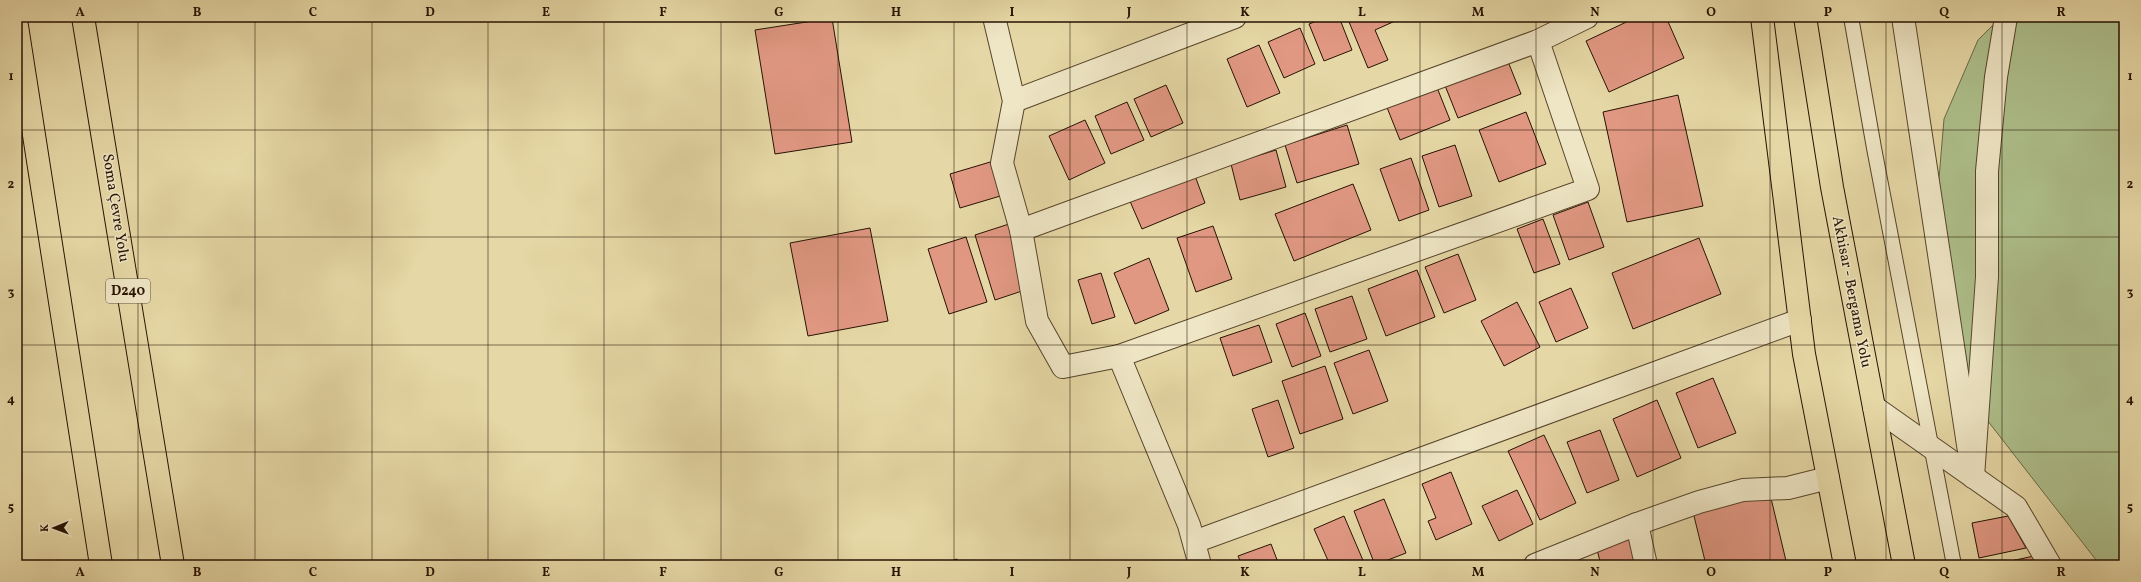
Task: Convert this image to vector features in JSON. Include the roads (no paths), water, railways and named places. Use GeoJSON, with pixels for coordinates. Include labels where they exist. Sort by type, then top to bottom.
{"type":"FeatureCollection","features":[{"type":"Feature","properties":{"kind":"main road","name":"Soma Çevre Yolu"},"geometry":{"type":"LineString","coordinates":[[83,17],[173,565]]}},
{"type":"Feature","properties":{"kind":"main road"},"geometry":{"type":"LineString","coordinates":[[1762,17],[1804,354],[1845,565]]}},
{"type":"Feature","properties":{"kind":"main road","name":"Akhisar - Bergama Yolu"},"geometry":{"type":"LineString","coordinates":[[1805,17],[1832,187],[1904,565]]}},
{"type":"Feature","properties":{"kind":"main road"},"geometry":{"type":"LineString","coordinates":[[17,26],[101,565]]}},
{"type":"Feature","properties":{"kind":"street"},"geometry":{"type":"LineString","coordinates":[[994,17],[1014,101],[1002,163],[1020,230],[1037,321],[1063,367],[1119,356],[1588,189],[1538,41]]}},
{"type":"Feature","properties":{"kind":"street"},"geometry":{"type":"LineString","coordinates":[[1014,101],[1235,17]]}},
{"type":"Feature","properties":{"kind":"street"},"geometry":{"type":"LineString","coordinates":[[1020,230],[1538,41],[1587,17]]}},
{"type":"Feature","properties":{"kind":"street"},"geometry":{"type":"LineString","coordinates":[[1903,17],[1973,476]]}},
{"type":"Feature","properties":{"kind":"street"},"geometry":{"type":"LineString","coordinates":[[1973,476],[1987,278],[1988,171],[1996,76],[2006,17]]}},
{"type":"Feature","properties":{"kind":"street"},"geometry":{"type":"LineString","coordinates":[[1194,542],[1800,320]]}},
{"type":"Feature","properties":{"kind":"street"},"geometry":{"type":"LineString","coordinates":[[1119,356],[1189,525],[1200,565]]}},
{"type":"Feature","properties":{"kind":"street"},"geometry":{"type":"LineString","coordinates":[[1874,407],[2016,507],[2050,565]]}},
{"type":"Feature","properties":{"kind":"street"},"geometry":{"type":"LineString","coordinates":[[1535,565],[1637,524],[1699,502],[1743,490],[1788,488],[1828,478]]}},
{"type":"Feature","properties":{"kind":"street"},"geometry":{"type":"LineString","coordinates":[[1637,524],[1646,565]]}},
{"type":"Feature","properties":{"kind":"lane"},"geometry":{"type":"LineString","coordinates":[[1851,17],[1930,447],[1954,565]]}}]}
